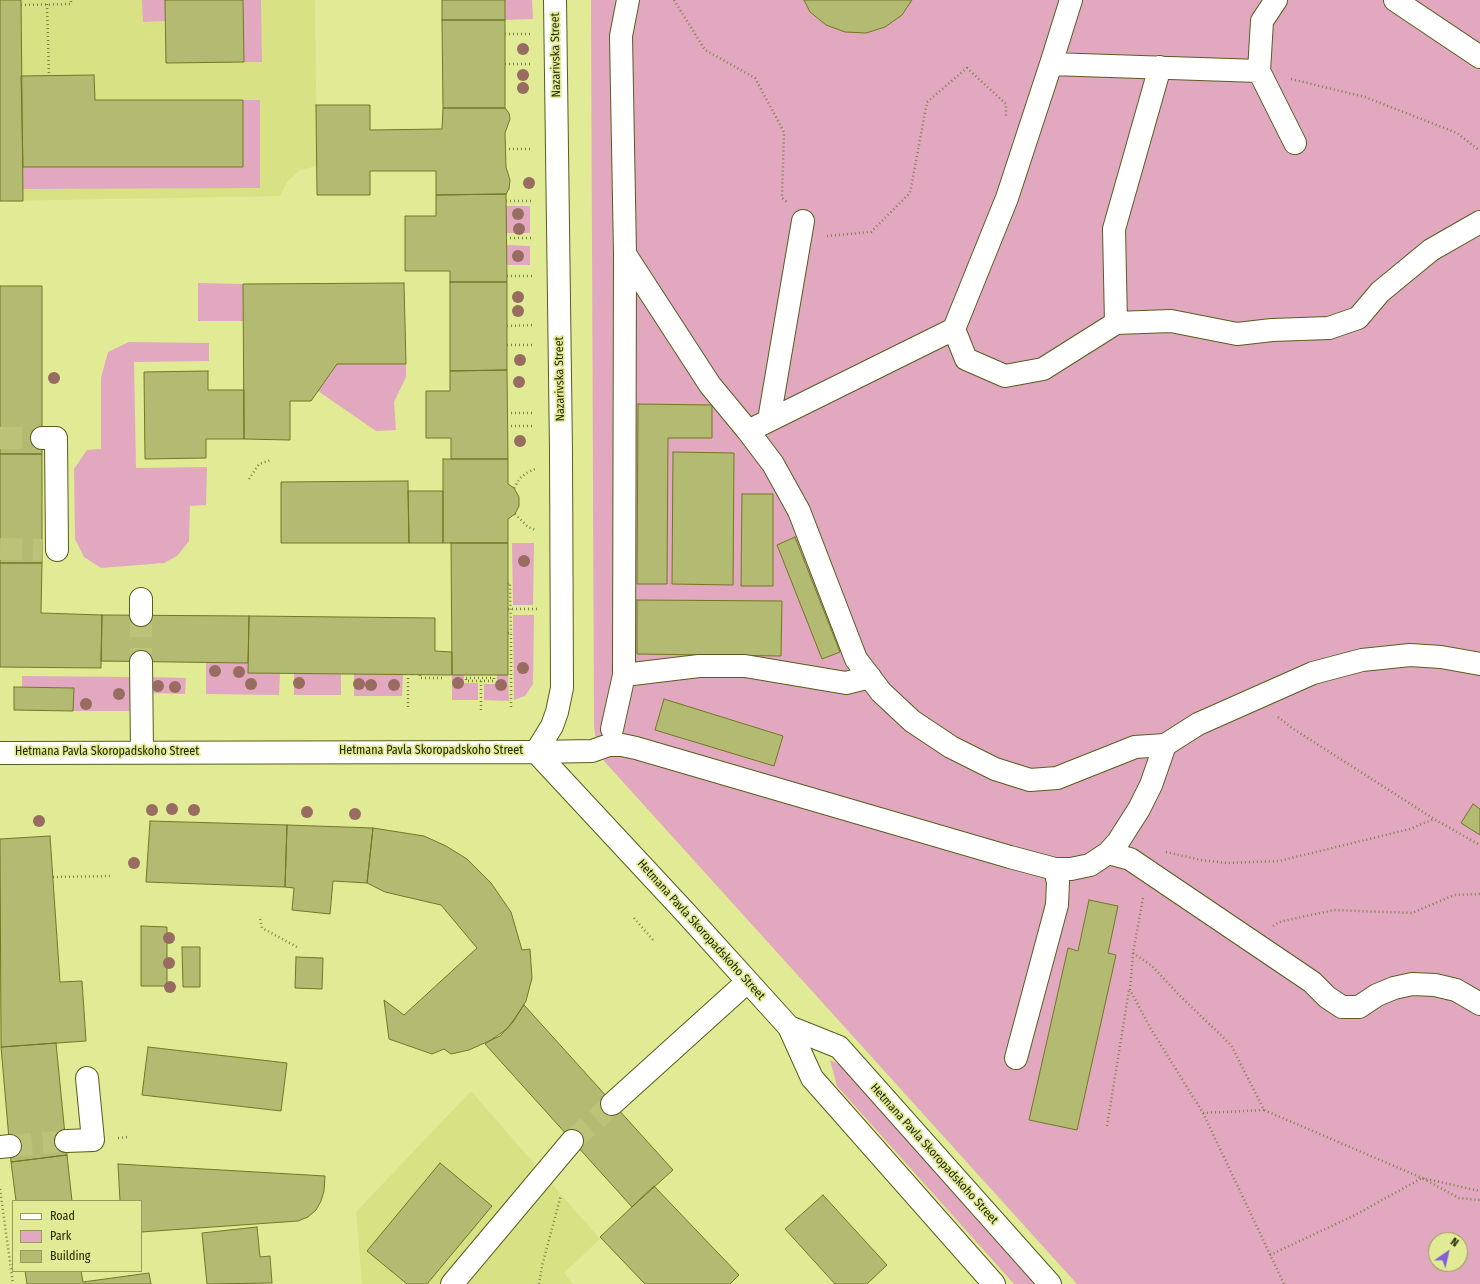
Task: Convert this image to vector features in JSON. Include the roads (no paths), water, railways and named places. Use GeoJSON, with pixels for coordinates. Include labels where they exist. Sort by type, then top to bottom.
{"type":"FeatureCollection","features":[{"type":"Feature","properties":{"kind":"street","name":"Nazarivska Street"},"geometry":{"type":"LineString","coordinates":[[536,752],[552,726],[557,712],[562,688],[561,458],[555,0]]}},
{"type":"Feature","properties":{"kind":"street"},"geometry":{"type":"LineString","coordinates":[[612,729],[624,675],[625,254],[621,36],[628,0]]}},
{"type":"Feature","properties":{"kind":"street"},"geometry":{"type":"LineString","coordinates":[[748,431],[954,329],[1007,198],[1071,0]]}},
{"type":"Feature","properties":{"kind":"street"},"geometry":{"type":"LineString","coordinates":[[1276,0],[1262,21],[1259,71],[1295,143]]}},
{"type":"Feature","properties":{"kind":"street"},"geometry":{"type":"LineString","coordinates":[[1395,0],[1480,57]]}},
{"type":"Feature","properties":{"kind":"street"},"geometry":{"type":"LineString","coordinates":[[1051,64],[1259,71]]}},
{"type":"Feature","properties":{"kind":"street"},"geometry":{"type":"LineString","coordinates":[[1116,322],[1114,229],[1160,68]]}},
{"type":"Feature","properties":{"kind":"street"},"geometry":{"type":"LineString","coordinates":[[769,420],[803,221]]}},
{"type":"Feature","properties":{"kind":"street"},"geometry":{"type":"LineString","coordinates":[[954,329],[966,359],[1005,376],[1043,369],[1116,322],[1171,321],[1237,334],[1272,330],[1329,328],[1358,318],[1380,292],[1431,250],[1480,222]]}},
{"type":"Feature","properties":{"kind":"street"},"geometry":{"type":"LineString","coordinates":[[625,254],[710,385],[773,464],[799,511],[856,659],[881,692],[912,721],[951,747],[995,769],[1030,780],[1057,778],[1135,747],[1165,745],[1198,724],[1313,673],[1362,660],[1410,655],[1441,657],[1480,664]]}},
{"type":"Feature","properties":{"kind":"street"},"geometry":{"type":"LineString","coordinates":[[42,438],[56,438],[56,550]]}},
{"type":"Feature","properties":{"kind":"street"},"geometry":{"type":"LineString","coordinates":[[141,662],[142,752]]}},
{"type":"Feature","properties":{"kind":"street"},"geometry":{"type":"LineString","coordinates":[[624,675],[699,666],[737,666],[846,683],[870,677]]}},
{"type":"Feature","properties":{"kind":"street"},"geometry":{"type":"LineString","coordinates":[[536,752],[592,751],[609,745],[622,745],[636,748],[1010,858],[1055,869],[1090,865],[1108,853],[1122,836],[1140,809],[1151,785],[1165,745]]}},
{"type":"Feature","properties":{"kind":"street","name":"Hetmana Pavla Skoropadskoho Street"},"geometry":{"type":"LineString","coordinates":[[0,753],[536,752],[789,1027],[812,1078],[994,1284]]}},
{"type":"Feature","properties":{"kind":"street"},"geometry":{"type":"LineString","coordinates":[[1108,853],[1130,859],[1312,982],[1327,997],[1342,1007],[1359,1006],[1376,995],[1394,988],[1412,984],[1435,985],[1456,990],[1480,1004]]}},
{"type":"Feature","properties":{"kind":"street"},"geometry":{"type":"LineString","coordinates":[[1016,1058],[1057,905],[1058,882],[1055,869]]}},
{"type":"Feature","properties":{"kind":"street"},"geometry":{"type":"LineString","coordinates":[[612,1104],[748,982]]}},
{"type":"Feature","properties":{"kind":"street","name":"Hetmana Pavla Skoropadskoho Street"},"geometry":{"type":"LineString","coordinates":[[789,1027],[839,1047],[1050,1284]]}},
{"type":"Feature","properties":{"kind":"street"},"geometry":{"type":"LineString","coordinates":[[66,1141],[93,1140],[87,1078]]}},
{"type":"Feature","properties":{"kind":"street"},"geometry":{"type":"LineString","coordinates":[[452,1284],[572,1141]]}},
{"type":"Feature","properties":{"kind":"tunnel"},"geometry":{"type":"LineString","coordinates":[[0,438],[42,438]]}},
{"type":"Feature","properties":{"kind":"tunnel"},"geometry":{"type":"LineString","coordinates":[[0,549],[42,550]]}},
{"type":"Feature","properties":{"kind":"tunnel"},"geometry":{"type":"LineString","coordinates":[[141,615],[141,662]]}},
{"type":"Feature","properties":{"kind":"tunnel"},"geometry":{"type":"LineString","coordinates":[[572,1141],[612,1104]]}},
{"type":"Feature","properties":{"kind":"tunnel"},"geometry":{"type":"LineString","coordinates":[[10,1146],[66,1141]]}}]}
